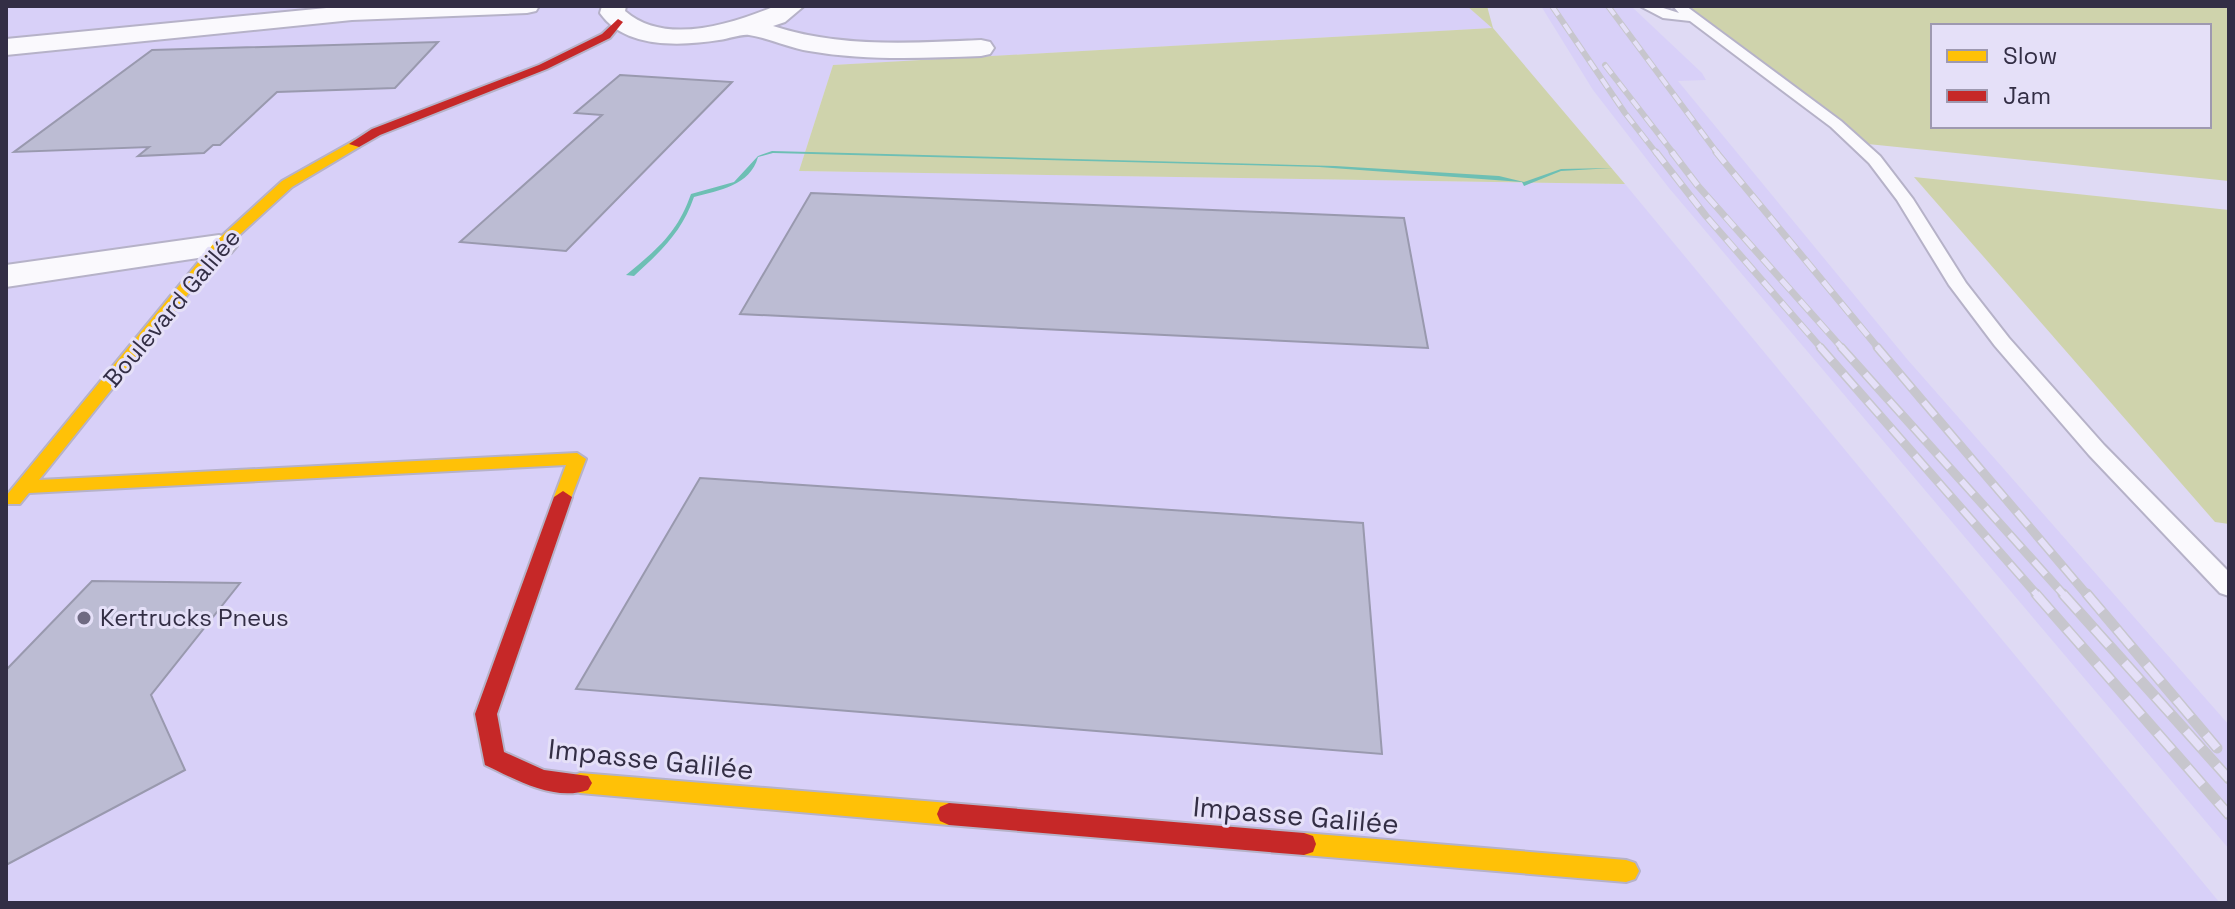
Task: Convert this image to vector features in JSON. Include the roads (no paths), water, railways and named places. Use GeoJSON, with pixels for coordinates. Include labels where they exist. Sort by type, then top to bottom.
{"type":"FeatureCollection","features":[{"type":"Feature","properties":{"kind":"street"},"geometry":{"type":"LineString","coordinates":[[6,47],[352,13],[527,6]]}},
{"type":"Feature","properties":{"kind":"street"},"geometry":{"type":"LineString","coordinates":[[616,14],[634,30],[688,36],[750,27],[773,19],[792,6]]}},
{"type":"Feature","properties":{"kind":"street","name":"Boulevard Galilée"},"geometry":{"type":"LineString","coordinates":[[6,508],[219,246],[287,184],[376,132],[543,67],[606,36],[616,14]]}},
{"type":"Feature","properties":{"kind":"street"},"geometry":{"type":"LineString","coordinates":[[750,27],[783,40],[880,52],[981,48]]}},
{"type":"Feature","properties":{"kind":"street","name":"Boulevard Galilée"},"geometry":{"type":"LineString","coordinates":[[543,67],[658,34]]}},
{"type":"Feature","properties":{"kind":"street"},"geometry":{"type":"LineString","coordinates":[[6,276],[219,246]]}},
{"type":"Feature","properties":{"kind":"street","name":"Impasse Galilée"},"geometry":{"type":"LineString","coordinates":[[25,487],[577,459],[486,714],[493,758],[542,780],[1626,871]]}},
{"type":"Feature","properties":{"kind":"lane"},"geometry":{"type":"LineString","coordinates":[[1646,6],[1667,15],[1686,12],[1858,143],[1888,176],[1973,305],[2137,493],[2229,587]]}},
{"type":"Feature","properties":{"kind":"railway"},"geometry":{"type":"LineString","coordinates":[[1552,6],[1657,154]]}},
{"type":"Feature","properties":{"kind":"railway"},"geometry":{"type":"LineString","coordinates":[[1608,6],[1718,154]]}},
{"type":"Feature","properties":{"kind":"railway"},"geometry":{"type":"LineString","coordinates":[[1605,65],[1674,154]]}},
{"type":"Feature","properties":{"kind":"railway"},"geometry":{"type":"LineString","coordinates":[[1656,152],[1706,216],[1822,349]]}},
{"type":"Feature","properties":{"kind":"railway"},"geometry":{"type":"LineString","coordinates":[[1672,152],[1698,186],[1843,349]]}},
{"type":"Feature","properties":{"kind":"railway"},"geometry":{"type":"LineString","coordinates":[[1716,152],[1879,349]]}},
{"type":"Feature","properties":{"kind":"railway"},"geometry":{"type":"LineString","coordinates":[[1820,347],[2038,596]]}},
{"type":"Feature","properties":{"kind":"railway"},"geometry":{"type":"LineString","coordinates":[[1841,347],[2065,596]]}},
{"type":"Feature","properties":{"kind":"railway"},"geometry":{"type":"LineString","coordinates":[[1877,347],[2088,596]]}},
{"type":"Feature","properties":{"kind":"railway"},"geometry":{"type":"LineString","coordinates":[[2036,594],[2229,815]]}},
{"type":"Feature","properties":{"kind":"railway"},"geometry":{"type":"LineString","coordinates":[[2063,594],[2229,779]]}},
{"type":"Feature","properties":{"kind":"railway"},"geometry":{"type":"LineString","coordinates":[[2087,594],[2217,748]]}},
{"type":"Feature","properties":{"kind":"place","name":"Kertrucks Pneus"},"geometry":{"type":"Point","coordinates":[84,618]}}]}
